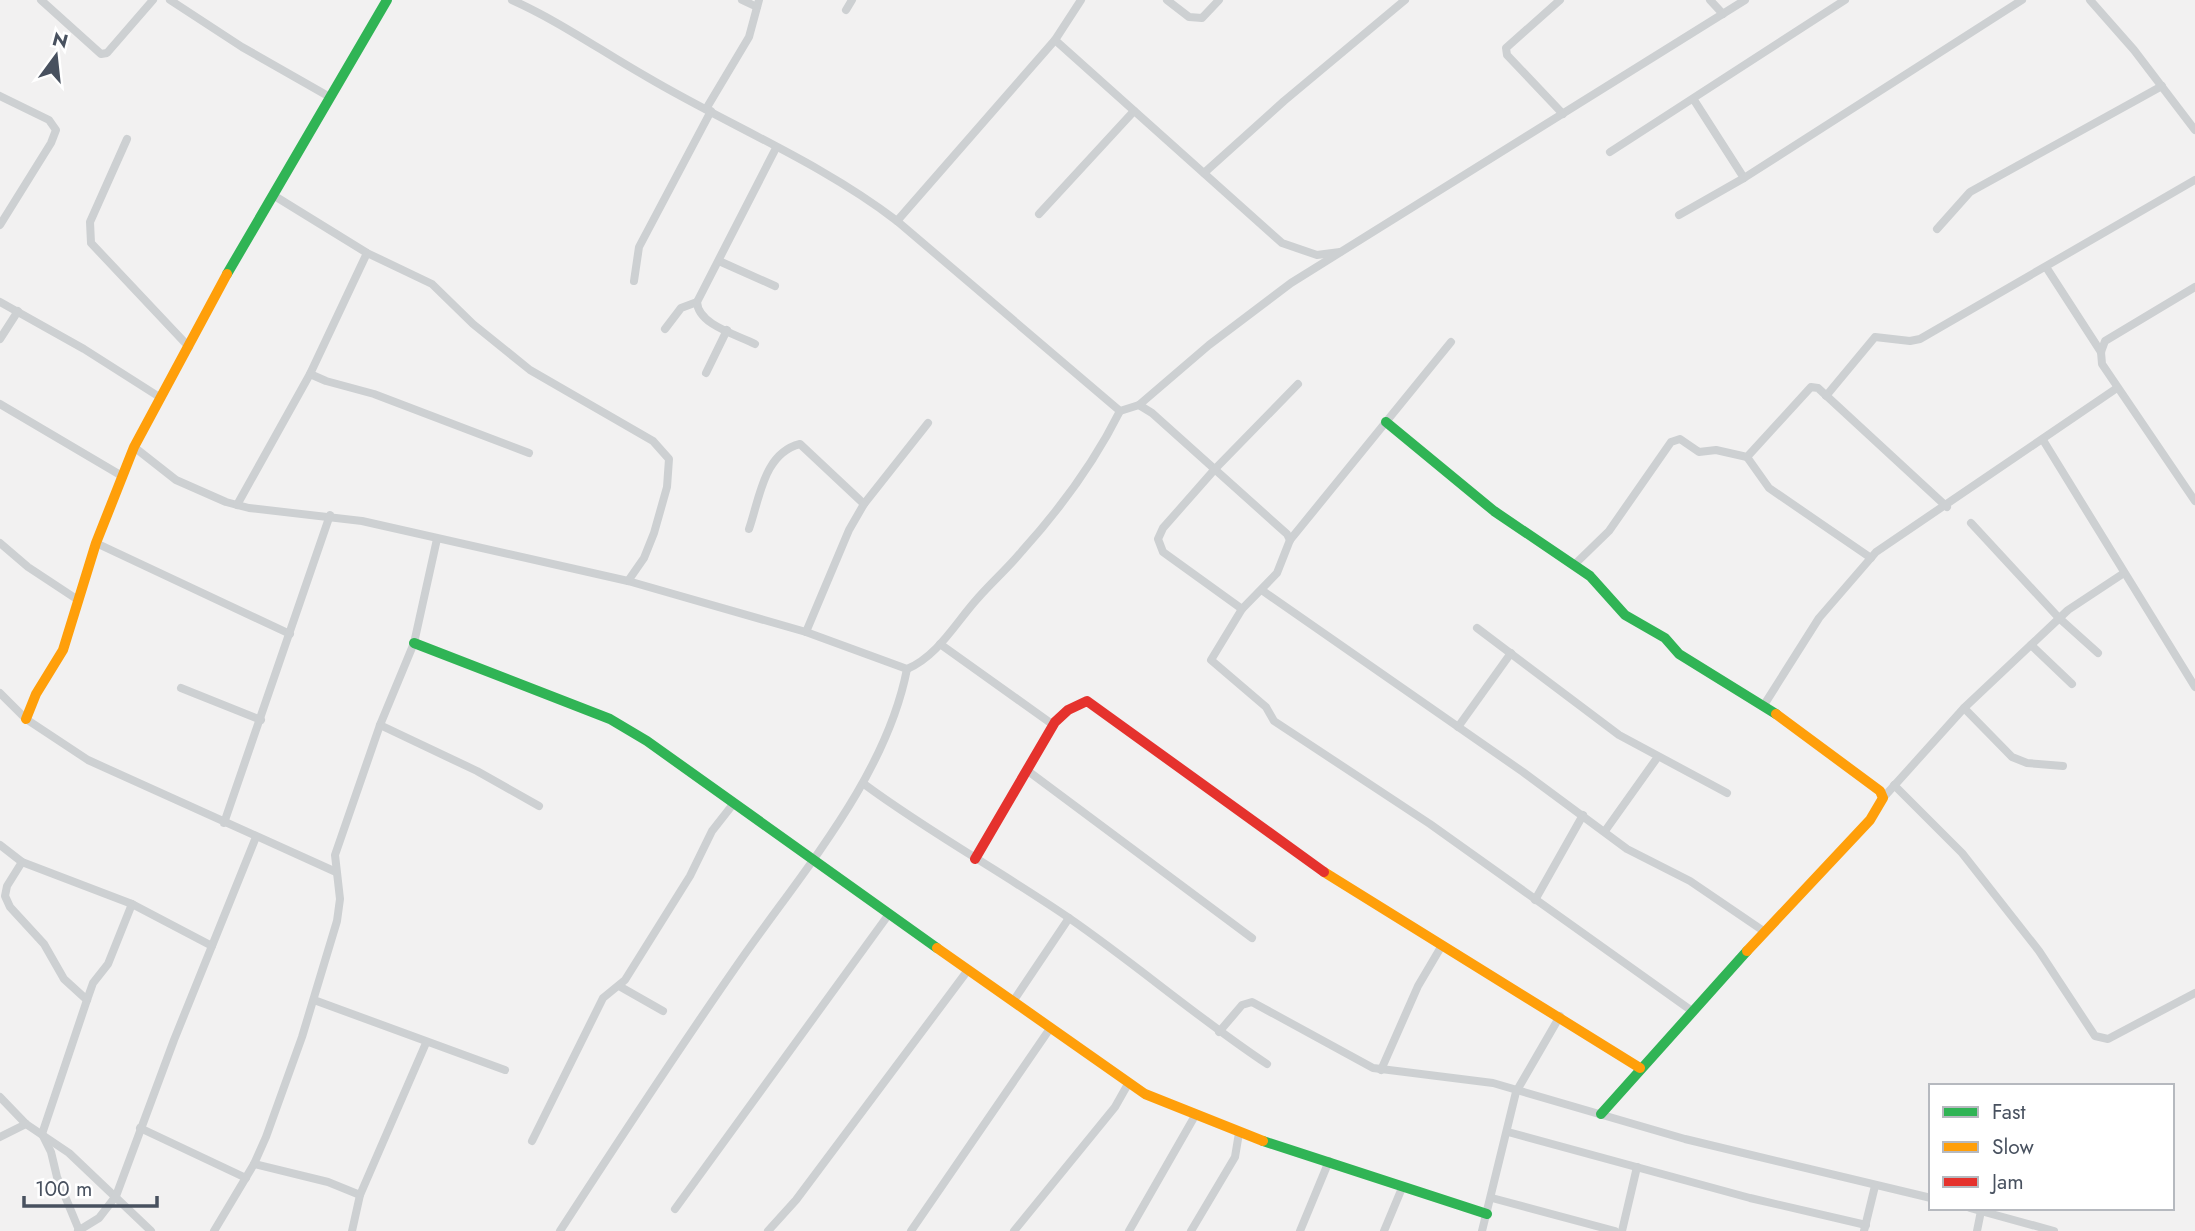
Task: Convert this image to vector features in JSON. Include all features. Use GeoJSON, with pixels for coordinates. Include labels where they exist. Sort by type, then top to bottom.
{"type":"FeatureCollection","features":[{"type":"Feature","properties":{"kind":"street"},"geometry":{"type":"LineString","coordinates":[[41,0],[101,54],[107,52],[153,0]]}},
{"type":"Feature","properties":{"kind":"street"},"geometry":{"type":"LineString","coordinates":[[170,0],[242,47],[327,96]]}},
{"type":"Feature","properties":{"kind":"street"},"geometry":{"type":"LineString","coordinates":[[26,719],[36,694],[63,650],[96,543],[134,447],[327,96],[347,70],[387,0]]}},
{"type":"Feature","properties":{"kind":"street"},"geometry":{"type":"LineString","coordinates":[[512,0],[549,16],[646,77],[776,148],[834,176],[897,221],[1120,411]]}},
{"type":"Feature","properties":{"kind":"street"},"geometry":{"type":"LineString","coordinates":[[634,281],[639,247],[708,110],[749,37],[758,4],[743,0]]}},
{"type":"Feature","properties":{"kind":"street"},"geometry":{"type":"LineString","coordinates":[[846,10],[852,0]]}},
{"type":"Feature","properties":{"kind":"street"},"geometry":{"type":"LineString","coordinates":[[897,221],[1055,40],[1081,0]]}},
{"type":"Feature","properties":{"kind":"street"},"geometry":{"type":"LineString","coordinates":[[1167,0],[1189,17],[1202,18],[1219,0]]}},
{"type":"Feature","properties":{"kind":"street"},"geometry":{"type":"LineString","coordinates":[[1204,173],[1284,101],[1405,0]]}},
{"type":"Feature","properties":{"kind":"street"},"geometry":{"type":"LineString","coordinates":[[1560,0],[1506,48],[1507,54],[1563,114]]}},
{"type":"Feature","properties":{"kind":"street"},"geometry":{"type":"LineString","coordinates":[[1710,0],[1723,14]]}},
{"type":"Feature","properties":{"kind":"street"},"geometry":{"type":"LineString","coordinates":[[134,447],[176,480],[208,496],[237,505],[330,515],[628,582],[806,632],[906,669],[921,663],[940,644],[979,597],[1023,551],[1099,452],[1120,411],[1139,405],[1209,345],[1282,289],[1745,0]]}},
{"type":"Feature","properties":{"kind":"street"},"geometry":{"type":"LineString","coordinates":[[1610,152],[1845,0]]}},
{"type":"Feature","properties":{"kind":"street"},"geometry":{"type":"LineString","coordinates":[[1679,215],[1744,178],[2022,0]]}},
{"type":"Feature","properties":{"kind":"street"},"geometry":{"type":"LineString","coordinates":[[2090,0],[2195,130]]}},
{"type":"Feature","properties":{"kind":"street"},"geometry":{"type":"LineString","coordinates":[[1055,40],[1282,243],[1317,255],[1344,252]]}},
{"type":"Feature","properties":{"kind":"street"},"geometry":{"type":"LineString","coordinates":[[1937,229],[1970,192],[2162,86]]}},
{"type":"Feature","properties":{"kind":"street"},"geometry":{"type":"LineString","coordinates":[[0,96],[49,120],[56,130],[51,144],[0,225]]}},
{"type":"Feature","properties":{"kind":"street"},"geometry":{"type":"LineString","coordinates":[[1694,100],[1744,178]]}},
{"type":"Feature","properties":{"kind":"street"},"geometry":{"type":"LineString","coordinates":[[1039,214],[1134,111]]}},
{"type":"Feature","properties":{"kind":"street"},"geometry":{"type":"LineString","coordinates":[[127,139],[90,222],[91,243],[189,347]]}},
{"type":"Feature","properties":{"kind":"street"},"geometry":{"type":"LineString","coordinates":[[755,344],[705,318],[698,310],[697,302],[776,148]]}},
{"type":"Feature","properties":{"kind":"street"},"geometry":{"type":"LineString","coordinates":[[1826,396],[1875,337],[1910,341],[1920,339],[2195,180]]}},
{"type":"Feature","properties":{"kind":"street"},"geometry":{"type":"LineString","coordinates":[[272,195],[367,253],[432,284],[473,324],[530,370],[653,441],[669,459],[667,487],[644,558],[628,582]]}},
{"type":"Feature","properties":{"kind":"street"},"geometry":{"type":"LineString","coordinates":[[237,505],[310,374],[367,253]]}},
{"type":"Feature","properties":{"kind":"street"},"geometry":{"type":"LineString","coordinates":[[719,261],[775,286]]}},
{"type":"Feature","properties":{"kind":"street"},"geometry":{"type":"LineString","coordinates":[[2046,267],[2101,352]]}},
{"type":"Feature","properties":{"kind":"street"},"geometry":{"type":"LineString","coordinates":[[2195,287],[2105,341],[2101,352],[2102,364],[2195,501]]}},
{"type":"Feature","properties":{"kind":"street"},"geometry":{"type":"LineString","coordinates":[[0,302],[161,398]]}},
{"type":"Feature","properties":{"kind":"street"},"geometry":{"type":"LineString","coordinates":[[664,329],[681,308],[697,302]]}},
{"type":"Feature","properties":{"kind":"street"},"geometry":{"type":"LineString","coordinates":[[0,339],[18,311]]}},
{"type":"Feature","properties":{"kind":"street"},"geometry":{"type":"LineString","coordinates":[[706,373],[727,330]]}},
{"type":"Feature","properties":{"kind":"street"},"geometry":{"type":"LineString","coordinates":[[1451,342],[1290,540],[1283,564],[1263,591],[1242,609],[1212,654],[1211,660],[1224,674],[1266,707],[1274,721],[1430,824],[1692,1011]]}},
{"type":"Feature","properties":{"kind":"street"},"geometry":{"type":"LineString","coordinates":[[310,374],[374,394],[529,453]]}},
{"type":"Feature","properties":{"kind":"street"},"geometry":{"type":"LineString","coordinates":[[1242,609],[1163,552],[1158,539],[1163,528],[1215,469],[1298,384]]}},
{"type":"Feature","properties":{"kind":"street"},"geometry":{"type":"LineString","coordinates":[[1747,457],[1802,393],[1811,387],[1818,388],[1947,507]]}},
{"type":"Feature","properties":{"kind":"street"},"geometry":{"type":"LineString","coordinates":[[1764,705],[1819,618],[1871,558],[2118,388]]}},
{"type":"Feature","properties":{"kind":"street"},"geometry":{"type":"LineString","coordinates":[[0,404],[122,476]]}},
{"type":"Feature","properties":{"kind":"street"},"geometry":{"type":"LineString","coordinates":[[1139,405],[1215,469],[1287,534],[1290,540]]}},
{"type":"Feature","properties":{"kind":"street"},"geometry":{"type":"LineString","coordinates":[[1386,422],[1494,511],[1596,582],[1625,615],[1665,638],[1679,654],[1764,705],[1880,791],[1883,798]]}},
{"type":"Feature","properties":{"kind":"street"},"geometry":{"type":"LineString","coordinates":[[806,632],[842,547],[864,504],[928,423]]}},
{"type":"Feature","properties":{"kind":"street"},"geometry":{"type":"LineString","coordinates":[[1574,565],[1609,531],[1675,440],[1680,439],[1699,452],[1716,450],[1747,457],[1769,488],[1871,558]]}},
{"type":"Feature","properties":{"kind":"street"},"geometry":{"type":"LineString","coordinates":[[2043,440],[2195,687]]}},
{"type":"Feature","properties":{"kind":"street"},"geometry":{"type":"LineString","coordinates":[[749,529],[773,458],[800,444],[817,457],[864,504]]}},
{"type":"Feature","properties":{"kind":"street"},"geometry":{"type":"LineString","coordinates":[[224,822],[330,515]]}},
{"type":"Feature","properties":{"kind":"street"},"geometry":{"type":"LineString","coordinates":[[1971,523],[2059,618],[2098,653]]}},
{"type":"Feature","properties":{"kind":"street"},"geometry":{"type":"LineString","coordinates":[[215,1231],[254,1164],[314,1000],[337,921],[340,899],[335,855],[380,725],[414,643],[437,539]]}},
{"type":"Feature","properties":{"kind":"street"},"geometry":{"type":"LineString","coordinates":[[0,543],[27,566],[78,600]]}},
{"type":"Feature","properties":{"kind":"street"},"geometry":{"type":"LineString","coordinates":[[96,543],[290,634]]}},
{"type":"Feature","properties":{"kind":"street"},"geometry":{"type":"LineString","coordinates":[[1601,1114],[1692,1011],[1870,820],[1883,798],[1964,708],[2059,618],[2124,573]]}},
{"type":"Feature","properties":{"kind":"street"},"geometry":{"type":"LineString","coordinates":[[1263,591],[1458,726],[1627,849],[1690,881],[1765,932]]}},
{"type":"Feature","properties":{"kind":"street"},"geometry":{"type":"LineString","coordinates":[[1477,628],[1619,735],[1657,758],[1727,793]]}},
{"type":"Feature","properties":{"kind":"street"},"geometry":{"type":"LineString","coordinates":[[414,643],[610,719],[692,771],[1128,1084],[1239,1133],[1487,1214]]}},
{"type":"Feature","properties":{"kind":"street"},"geometry":{"type":"LineString","coordinates":[[940,644],[1052,724]]}},
{"type":"Feature","properties":{"kind":"street"},"geometry":{"type":"LineString","coordinates":[[2031,645],[2072,684]]}},
{"type":"Feature","properties":{"kind":"street"},"geometry":{"type":"LineString","coordinates":[[1458,726],[1511,653]]}},
{"type":"Feature","properties":{"kind":"street"},"geometry":{"type":"LineString","coordinates":[[560,1231],[665,1068],[864,784],[892,724],[906,669]]}},
{"type":"Feature","properties":{"kind":"street"},"geometry":{"type":"LineString","coordinates":[[181,688],[261,720]]}},
{"type":"Feature","properties":{"kind":"street"},"geometry":{"type":"LineString","coordinates":[[0,693],[26,719],[88,760],[336,872]]}},
{"type":"Feature","properties":{"kind":"street"},"geometry":{"type":"LineString","coordinates":[[975,859],[1028,771],[1052,724],[1078,703],[1087,701],[1096,705],[1296,855],[1640,1068]]}},
{"type":"Feature","properties":{"kind":"street"},"geometry":{"type":"LineString","coordinates":[[1964,708],[2012,757],[2027,762],[2063,766]]}},
{"type":"Feature","properties":{"kind":"street"},"geometry":{"type":"LineString","coordinates":[[380,725],[477,771],[539,806]]}},
{"type":"Feature","properties":{"kind":"street"},"geometry":{"type":"LineString","coordinates":[[1605,831],[1657,758]]}},
{"type":"Feature","properties":{"kind":"street"},"geometry":{"type":"LineString","coordinates":[[1028,771],[1252,938]]}},
{"type":"Feature","properties":{"kind":"street"},"geometry":{"type":"LineString","coordinates":[[864,784],[1069,918],[1219,1032],[1267,1064]]}},
{"type":"Feature","properties":{"kind":"street"},"geometry":{"type":"LineString","coordinates":[[1894,785],[1970,864],[2039,951],[2095,1035],[2108,1039],[2195,993]]}},
{"type":"Feature","properties":{"kind":"street"},"geometry":{"type":"LineString","coordinates":[[532,1141],[603,998],[619,986],[690,876],[712,831],[734,803]]}},
{"type":"Feature","properties":{"kind":"street"},"geometry":{"type":"LineString","coordinates":[[1535,900],[1583,815]]}},
{"type":"Feature","properties":{"kind":"street"},"geometry":{"type":"LineString","coordinates":[[132,904],[108,964],[93,983],[42,1134],[79,1231],[99,1218],[116,1196],[140,1128],[256,837]]}},
{"type":"Feature","properties":{"kind":"street"},"geometry":{"type":"LineString","coordinates":[[0,845],[22,862],[132,904],[212,946]]}},
{"type":"Feature","properties":{"kind":"street"},"geometry":{"type":"LineString","coordinates":[[22,862],[7,886],[5,896],[10,907],[44,944],[64,979],[87,1000]]}},
{"type":"Feature","properties":{"kind":"street"},"geometry":{"type":"LineString","coordinates":[[675,1209],[889,914]]}},
{"type":"Feature","properties":{"kind":"street"},"geometry":{"type":"LineString","coordinates":[[1014,1000],[1069,918]]}},
{"type":"Feature","properties":{"kind":"street"},"geometry":{"type":"LineString","coordinates":[[1381,1070],[1418,986],[1441,947]]}},
{"type":"Feature","properties":{"kind":"street"},"geometry":{"type":"LineString","coordinates":[[768,1231],[796,1200],[968,970]]}},
{"type":"Feature","properties":{"kind":"street"},"geometry":{"type":"LineString","coordinates":[[619,986],[663,1011]]}},
{"type":"Feature","properties":{"kind":"street"},"geometry":{"type":"LineString","coordinates":[[314,1000],[505,1070]]}},
{"type":"Feature","properties":{"kind":"street"},"geometry":{"type":"LineString","coordinates":[[1219,1032],[1242,1005],[1252,1002],[1381,1070],[1474,1079],[1685,1139],[1929,1198]]}},
{"type":"Feature","properties":{"kind":"street"},"geometry":{"type":"LineString","coordinates":[[1482,1231],[1516,1092],[1560,1016]]}},
{"type":"Feature","properties":{"kind":"street"},"geometry":{"type":"LineString","coordinates":[[911,1231],[1051,1027]]}},
{"type":"Feature","properties":{"kind":"street"},"geometry":{"type":"LineString","coordinates":[[352,1231],[360,1195],[426,1043]]}},
{"type":"Feature","properties":{"kind":"street"},"geometry":{"type":"LineString","coordinates":[[1014,1231],[1115,1107],[1128,1084]]}},
{"type":"Feature","properties":{"kind":"street"},"geometry":{"type":"LineString","coordinates":[[0,1097],[26,1124],[69,1153],[151,1231]]}},
{"type":"Feature","properties":{"kind":"street"},"geometry":{"type":"LineString","coordinates":[[1129,1231],[1196,1114]]}},
{"type":"Feature","properties":{"kind":"street"},"geometry":{"type":"LineString","coordinates":[[0,1137],[26,1124]]}},
{"type":"Feature","properties":{"kind":"street"},"geometry":{"type":"LineString","coordinates":[[140,1128],[246,1178]]}},
{"type":"Feature","properties":{"kind":"street"},"geometry":{"type":"LineString","coordinates":[[1508,1132],[1865,1228],[1875,1186]]}},
{"type":"Feature","properties":{"kind":"street"},"geometry":{"type":"LineString","coordinates":[[1191,1231],[1236,1157],[1239,1133]]}},
{"type":"Feature","properties":{"kind":"street"},"geometry":{"type":"LineString","coordinates":[[1300,1231],[1329,1161]]}},
{"type":"Feature","properties":{"kind":"street"},"geometry":{"type":"LineString","coordinates":[[254,1164],[328,1182],[360,1195]]}},
{"type":"Feature","properties":{"kind":"street"},"geometry":{"type":"LineString","coordinates":[[1622,1231],[1637,1167]]}},
{"type":"Feature","properties":{"kind":"street"},"geometry":{"type":"LineString","coordinates":[[1384,1231],[1402,1188]]}},
{"type":"Feature","properties":{"kind":"street"},"geometry":{"type":"LineString","coordinates":[[1492,1198],[1615,1231]]}},
{"type":"Feature","properties":{"kind":"street"},"geometry":{"type":"LineString","coordinates":[[1977,1210],[2054,1231]]}},
{"type":"Feature","properties":{"kind":"street"},"geometry":{"type":"LineString","coordinates":[[1977,1231],[1981,1211]]}},
{"type":"Feature","properties":{"kind":"traffic: fast"},"geometry":{"type":"LineString","coordinates":[[227,274],[387,0]]}},
{"type":"Feature","properties":{"kind":"traffic: fast"},"geometry":{"type":"LineString","coordinates":[[1386,422],[1494,511],[1590,576],[1625,615],[1665,638],[1679,654],[1776,714]]}},
{"type":"Feature","properties":{"kind":"traffic: fast"},"geometry":{"type":"LineString","coordinates":[[414,643],[610,719],[647,741],[937,948]]}},
{"type":"Feature","properties":{"kind":"traffic: fast"},"geometry":{"type":"LineString","coordinates":[[1601,1114],[1747,951]]}},
{"type":"Feature","properties":{"kind":"traffic: fast"},"geometry":{"type":"LineString","coordinates":[[1263,1141],[1487,1214]]}},
{"type":"Feature","properties":{"kind":"traffic: slow"},"geometry":{"type":"LineString","coordinates":[[26,719],[36,694],[63,650],[96,543],[134,447],[227,274]]}},
{"type":"Feature","properties":{"kind":"traffic: slow"},"geometry":{"type":"LineString","coordinates":[[1747,951],[1870,820],[1883,798],[1880,791],[1776,714]]}},
{"type":"Feature","properties":{"kind":"traffic: slow"},"geometry":{"type":"LineString","coordinates":[[1324,872],[1640,1068]]}},
{"type":"Feature","properties":{"kind":"traffic: slow"},"geometry":{"type":"LineString","coordinates":[[937,948],[1145,1094],[1263,1141]]}},
{"type":"Feature","properties":{"kind":"traffic: jam"},"geometry":{"type":"LineString","coordinates":[[975,859],[1055,722],[1068,710],[1087,701],[1324,872]]}}]}
